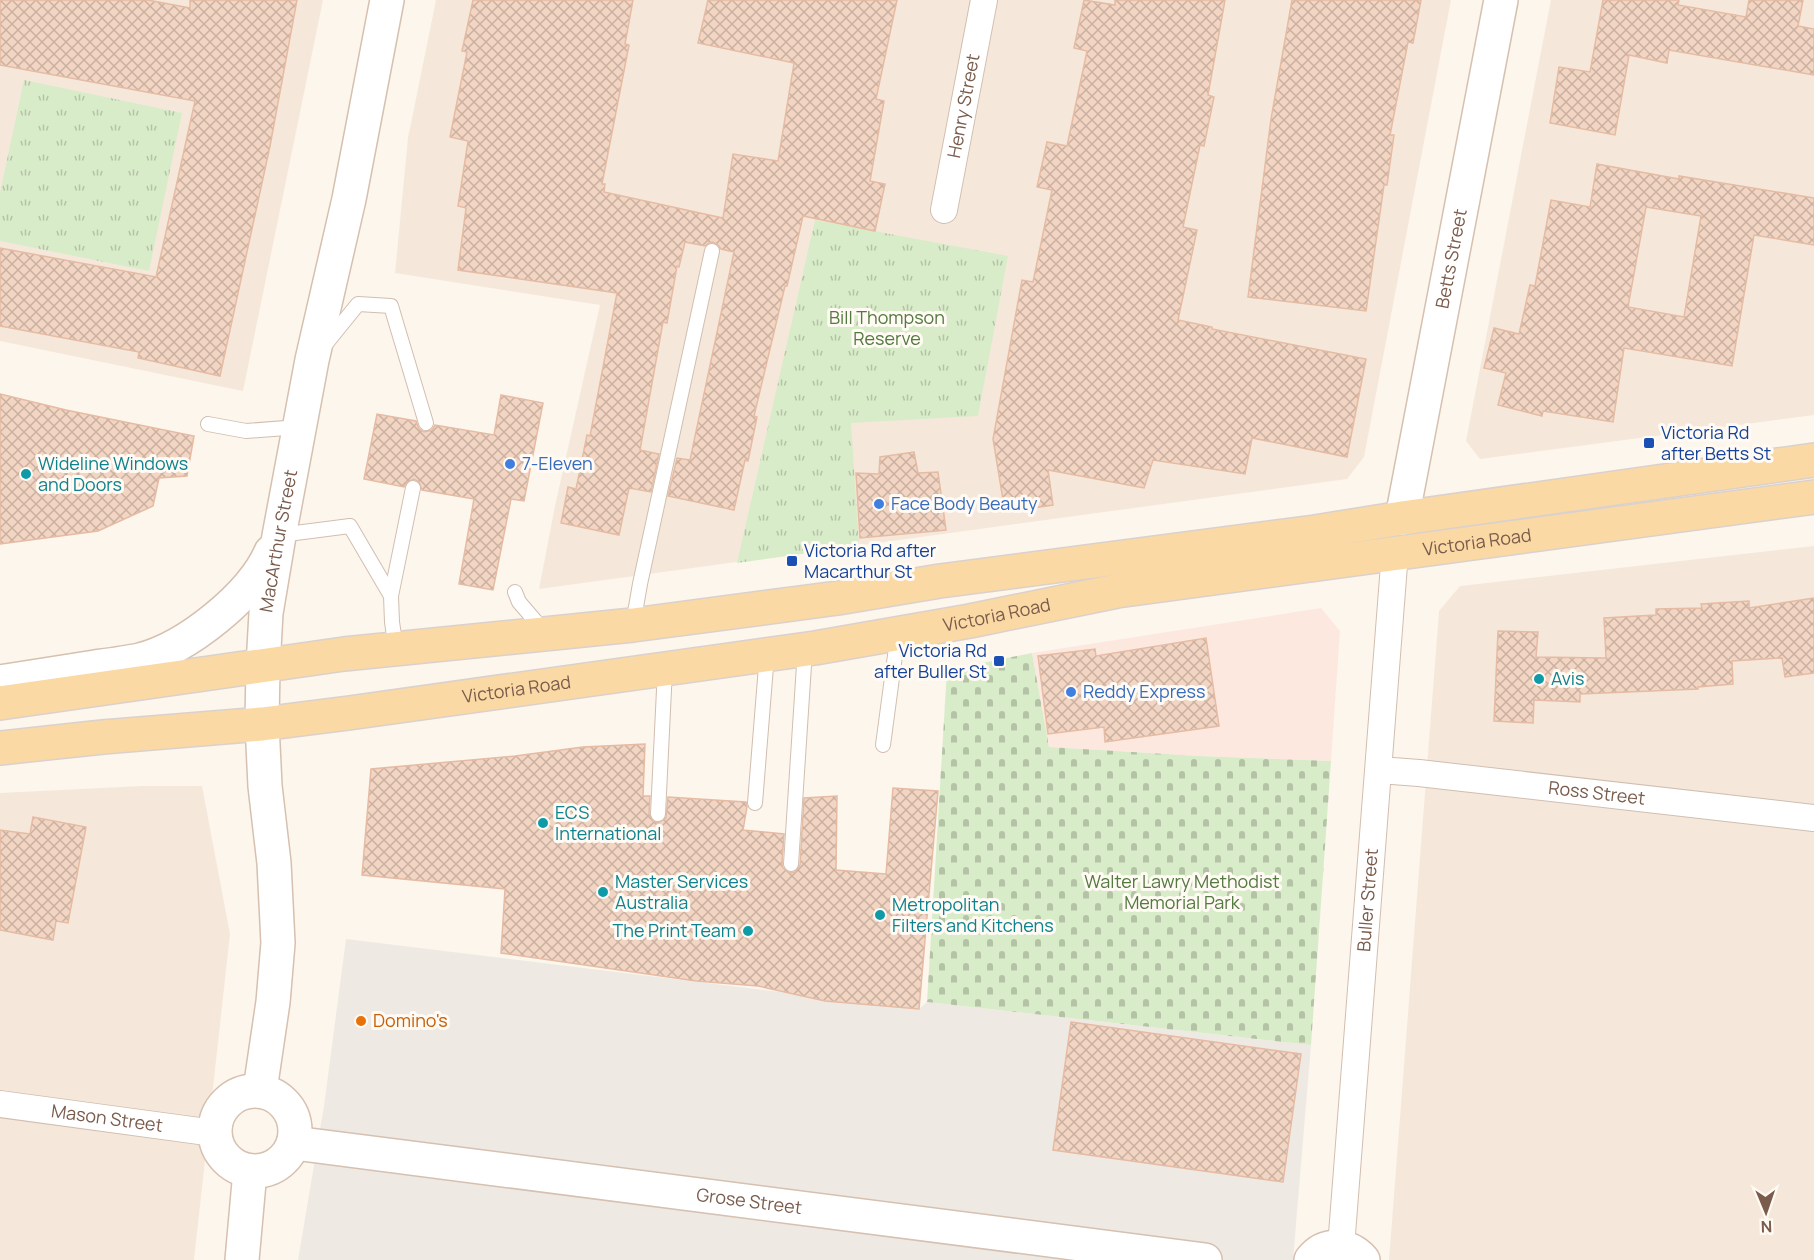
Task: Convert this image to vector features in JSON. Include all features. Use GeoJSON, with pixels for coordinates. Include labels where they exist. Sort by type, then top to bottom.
{"type":"FeatureCollection","features":[{"type":"Feature","properties":{"kind":"main road","name":"Victoria Road"},"geometry":{"type":"LineString","coordinates":[[0,703],[396,649],[633,625],[838,598],[940,581],[1315,532],[1814,460]]}},
{"type":"Feature","properties":{"kind":"main road","name":"Victoria Road"},"geometry":{"type":"LineString","coordinates":[[0,748],[262,724],[349,713],[805,649],[1117,591],[1814,497]]}},
{"type":"Feature","properties":{"kind":"street","name":"MacArthur Street"},"geometry":{"type":"LineString","coordinates":[[260,1090],[273,1002],[278,943],[262,724],[266,613],[312,360],[349,199],[387,0]]}},
{"type":"Feature","properties":{"kind":"street","name":"Henry Street"},"geometry":{"type":"LineString","coordinates":[[945,210],[984,0]]}},
{"type":"Feature","properties":{"kind":"street","name":"Betts Street"},"geometry":{"type":"LineString","coordinates":[[1402,518],[1501,0]]}},
{"type":"Feature","properties":{"kind":"street"},"geometry":{"type":"LineString","coordinates":[[0,682],[141,660],[169,648],[216,618],[236,600],[268,559],[279,536]]}},
{"type":"Feature","properties":{"kind":"street","name":"Buller Street"},"geometry":{"type":"LineString","coordinates":[[1352,1253],[1378,770],[1395,552]]}},
{"type":"Feature","properties":{"kind":"street","name":"Ross Street"},"geometry":{"type":"LineString","coordinates":[[1378,770],[1814,818]]}},
{"type":"Feature","properties":{"kind":"street"},"geometry":{"type":"LineString","coordinates":[[260,1090],[274,1095],[285,1103],[296,1129],[294,1143],[288,1155],[278,1165],[264,1171],[250,1171],[237,1167],[225,1159],[217,1146],[214,1133],[216,1119],[222,1107],[233,1096],[246,1091],[260,1090]]}},
{"type":"Feature","properties":{"kind":"street","name":"Mason Street"},"geometry":{"type":"LineString","coordinates":[[0,1104],[214,1133]]}},
{"type":"Feature","properties":{"kind":"street","name":"Grose Street"},"geometry":{"type":"LineString","coordinates":[[294,1143],[1205,1260]]}},
{"type":"Feature","properties":{"kind":"street"},"geometry":{"type":"LineString","coordinates":[[242,1260],[250,1171]]}},
{"type":"Feature","properties":{"kind":"street"},"geometry":{"type":"LineString","coordinates":[[1311,1260],[1322,1250],[1332,1247],[1352,1253]]}},
{"type":"Feature","properties":{"kind":"lane"},"geometry":{"type":"LineString","coordinates":[[633,625],[642,573],[712,251]]}},
{"type":"Feature","properties":{"kind":"lane"},"geometry":{"type":"LineString","coordinates":[[312,360],[358,304],[391,306],[426,423]]}},
{"type":"Feature","properties":{"kind":"lane"},"geometry":{"type":"LineString","coordinates":[[208,424],[246,431],[299,427]]}},
{"type":"Feature","properties":{"kind":"lane"},"geometry":{"type":"LineString","coordinates":[[396,649],[391,596],[413,488]]}},
{"type":"Feature","properties":{"kind":"lane"},"geometry":{"type":"LineString","coordinates":[[279,536],[350,526],[391,596]]}},
{"type":"Feature","properties":{"kind":"lane"},"geometry":{"type":"LineString","coordinates":[[515,592],[519,602],[546,634]]}},
{"type":"Feature","properties":{"kind":"lane"},"geometry":{"type":"LineString","coordinates":[[883,745],[898,633]]}},
{"type":"Feature","properties":{"kind":"lane"},"geometry":{"type":"LineString","coordinates":[[791,864],[805,649]]}},
{"type":"Feature","properties":{"kind":"lane"},"geometry":{"type":"LineString","coordinates":[[755,803],[767,654]]}},
{"type":"Feature","properties":{"kind":"lane"},"geometry":{"type":"LineString","coordinates":[[658,814],[665,668]]}},
{"type":"Feature","properties":{"kind":"shaded area"},"geometry":{"type":"Polygon","coordinates":[[[0,0],[323,0],[243,391],[0,341],[0,0]]]}},
{"type":"Feature","properties":{"kind":"shaded area"},"geometry":{"type":"Polygon","coordinates":[[[436,0],[1451,0],[1364,457],[1347,479],[539,589],[600,305],[395,273],[408,138],[436,0]]]}},
{"type":"Feature","properties":{"kind":"shaded area"},"geometry":{"type":"Polygon","coordinates":[[[1551,0],[1814,0],[1814,415],[1480,459],[1466,441],[1551,0]]]}},
{"type":"Feature","properties":{"kind":"shaded area"},"geometry":{"type":"Polygon","coordinates":[[[1814,546],[1814,1260],[1389,1260],[1439,611],[1460,586],[1814,546]]]}},
{"type":"Feature","properties":{"kind":"shaded area"},"geometry":{"type":"Polygon","coordinates":[[[1321,608],[1340,631],[1331,761],[1049,747],[1032,653],[1321,608]]]}},
{"type":"Feature","properties":{"kind":"shaded area"},"geometry":{"type":"Polygon","coordinates":[[[142,786],[202,786],[230,934],[194,1260],[0,1260],[0,793],[142,786]]]}},
{"type":"Feature","properties":{"kind":"shaded area"},"geometry":{"type":"Polygon","coordinates":[[[346,939],[919,1009],[927,1002],[1311,1045],[1293,1260],[298,1260],[324,1106],[346,939]]]}},
{"type":"Feature","properties":{"kind":"green space"},"geometry":{"type":"Polygon","coordinates":[[[24,80],[182,113],[149,271],[0,241],[0,193],[24,80]]]}},
{"type":"Feature","properties":{"kind":"green space","name":"Bill Thompson Reserve"},"geometry":{"type":"Polygon","coordinates":[[[815,220],[1008,256],[978,416],[851,423],[859,546],[737,563],[815,220]]]}},
{"type":"Feature","properties":{"kind":"green space","name":"Walter Lawry Methodist Memorial Park"},"geometry":{"type":"Polygon","coordinates":[[[1032,653],[1049,747],[1331,761],[1311,1045],[927,1002],[947,670],[1032,653]]]}},
{"type":"Feature","properties":{"kind":"building"},"geometry":{"type":"Polygon","coordinates":[[[0,0],[148,0],[190,8],[190,0],[297,0],[270,146],[220,376],[138,358],[139,352],[0,326],[0,248],[156,277],[195,101],[0,65],[0,0]]]}},
{"type":"Feature","properties":{"kind":"building"},"geometry":{"type":"Polygon","coordinates":[[[473,0],[633,0],[625,44],[629,45],[602,184],[605,184],[604,192],[723,218],[733,154],[778,161],[794,63],[698,43],[708,0],[897,0],[876,99],[884,101],[870,181],[885,184],[875,231],[803,216],[754,416],[757,417],[748,461],[745,460],[734,510],[668,496],[677,458],[690,460],[734,252],[721,249],[713,242],[705,246],[685,242],[679,267],[677,266],[667,323],[663,322],[640,450],[659,454],[651,492],[629,488],[619,535],[561,523],[568,487],[576,489],[587,435],[590,436],[617,293],[458,270],[466,208],[458,206],[468,141],[450,137],[467,52],[462,51],[473,0]]]}},
{"type":"Feature","properties":{"kind":"building"},"geometry":{"type":"Polygon","coordinates":[[[1084,0],[1115,5],[1115,0],[1225,0],[1208,95],[1214,97],[1204,146],[1200,145],[1183,227],[1197,230],[1178,320],[1212,327],[1212,329],[1366,359],[1347,457],[1252,438],[1245,474],[1153,460],[1144,488],[1048,470],[1053,505],[1005,512],[993,439],[1022,280],[1033,282],[1052,190],[1037,187],[1047,142],[1067,146],[1087,51],[1074,48],[1084,0]]]}},
{"type":"Feature","properties":{"kind":"building"},"geometry":{"type":"Polygon","coordinates":[[[1292,0],[1421,0],[1413,43],[1408,42],[1390,135],[1394,135],[1387,185],[1384,185],[1366,311],[1248,297],[1271,119],[1292,0]]]}},
{"type":"Feature","properties":{"kind":"building"},"geometry":{"type":"Polygon","coordinates":[[[1603,0],[1679,0],[1678,5],[1746,17],[1749,0],[1803,0],[1798,26],[1814,29],[1814,75],[1669,50],[1667,63],[1629,55],[1615,135],[1550,123],[1559,67],[1590,72],[1603,0]]]}},
{"type":"Feature","properties":{"kind":"building"},"geometry":{"type":"Polygon","coordinates":[[[1597,164],[1679,179],[1679,176],[1814,198],[1814,245],[1754,235],[1732,366],[1624,348],[1613,422],[1543,411],[1542,416],[1498,405],[1506,373],[1484,368],[1494,328],[1519,334],[1530,285],[1535,286],[1551,200],[1590,207],[1597,164]],[[1646,207],[1628,307],[1684,317],[1701,216],[1646,207]]]}},
{"type":"Feature","properties":{"kind":"building"},"geometry":{"type":"Polygon","coordinates":[[[0,394],[194,436],[187,476],[159,478],[153,506],[98,531],[0,544],[0,394]]]}},
{"type":"Feature","properties":{"kind":"building"},"geometry":{"type":"Polygon","coordinates":[[[501,395],[543,403],[524,501],[511,499],[493,590],[459,584],[474,499],[422,490],[419,482],[414,479],[407,482],[404,487],[364,479],[377,414],[416,421],[419,429],[424,432],[432,430],[435,425],[494,435],[501,395]]]}},
{"type":"Feature","properties":{"kind":"building"},"geometry":{"type":"Polygon","coordinates":[[[914,452],[918,473],[938,472],[946,530],[860,538],[856,473],[879,474],[880,457],[914,452]]]}},
{"type":"Feature","properties":{"kind":"building"},"geometry":{"type":"Polygon","coordinates":[[[1814,598],[1814,673],[1785,677],[1782,658],[1732,661],[1733,684],[1698,687],[1698,689],[1580,694],[1580,702],[1534,700],[1533,723],[1494,721],[1498,631],[1538,632],[1536,657],[1606,658],[1604,618],[1656,615],[1656,609],[1702,608],[1701,604],[1749,601],[1749,608],[1814,598]]]}},
{"type":"Feature","properties":{"kind":"building"},"geometry":{"type":"Polygon","coordinates":[[[1206,638],[1219,726],[1105,742],[1104,727],[1048,734],[1038,656],[1095,649],[1096,656],[1206,638]]]}},
{"type":"Feature","properties":{"kind":"building"},"geometry":{"type":"Polygon","coordinates":[[[645,744],[643,796],[650,796],[649,814],[653,821],[658,823],[666,818],[668,797],[746,802],[743,830],[784,834],[782,864],[783,868],[790,873],[795,872],[800,865],[804,798],[837,796],[836,870],[886,874],[893,788],[938,791],[919,1009],[825,1001],[758,986],[696,981],[501,953],[505,889],[362,875],[371,769],[515,756],[583,747],[645,744]]]}},
{"type":"Feature","properties":{"kind":"building"},"geometry":{"type":"Polygon","coordinates":[[[33,817],[86,827],[68,923],[56,921],[53,940],[0,930],[0,830],[30,834],[33,817]]]}},
{"type":"Feature","properties":{"kind":"building"},"geometry":{"type":"Polygon","coordinates":[[[1071,1022],[1301,1054],[1283,1182],[1053,1150],[1071,1022]]]}},
{"type":"Feature","properties":{"kind":"place","name":"Victoria Rd after Betts St"},"geometry":{"type":"Point","coordinates":[1649,443]}},
{"type":"Feature","properties":{"kind":"place","name":"7-Eleven"},"geometry":{"type":"Point","coordinates":[510,464]}},
{"type":"Feature","properties":{"kind":"place","name":"Wideline Windows and Doors"},"geometry":{"type":"Point","coordinates":[26,474]}},
{"type":"Feature","properties":{"kind":"place","name":"Face Body Beauty"},"geometry":{"type":"Point","coordinates":[879,504]}},
{"type":"Feature","properties":{"kind":"place","name":"Victoria Rd after Macarthur St"},"geometry":{"type":"Point","coordinates":[792,561]}},
{"type":"Feature","properties":{"kind":"place","name":"Victoria Rd after Buller St"},"geometry":{"type":"Point","coordinates":[999,661]}},
{"type":"Feature","properties":{"kind":"place","name":"Avis"},"geometry":{"type":"Point","coordinates":[1539,679]}},
{"type":"Feature","properties":{"kind":"place","name":"Reddy Express"},"geometry":{"type":"Point","coordinates":[1071,692]}},
{"type":"Feature","properties":{"kind":"place","name":"ECS International"},"geometry":{"type":"Point","coordinates":[543,823]}},
{"type":"Feature","properties":{"kind":"place","name":"Master Services Australia"},"geometry":{"type":"Point","coordinates":[603,892]}},
{"type":"Feature","properties":{"kind":"place","name":"Metropolitan Filters and Kitchens"},"geometry":{"type":"Point","coordinates":[880,915]}},
{"type":"Feature","properties":{"kind":"place","name":"The Print Team"},"geometry":{"type":"Point","coordinates":[748,931]}},
{"type":"Feature","properties":{"kind":"place","name":"Domino's"},"geometry":{"type":"Point","coordinates":[361,1021]}}]}
